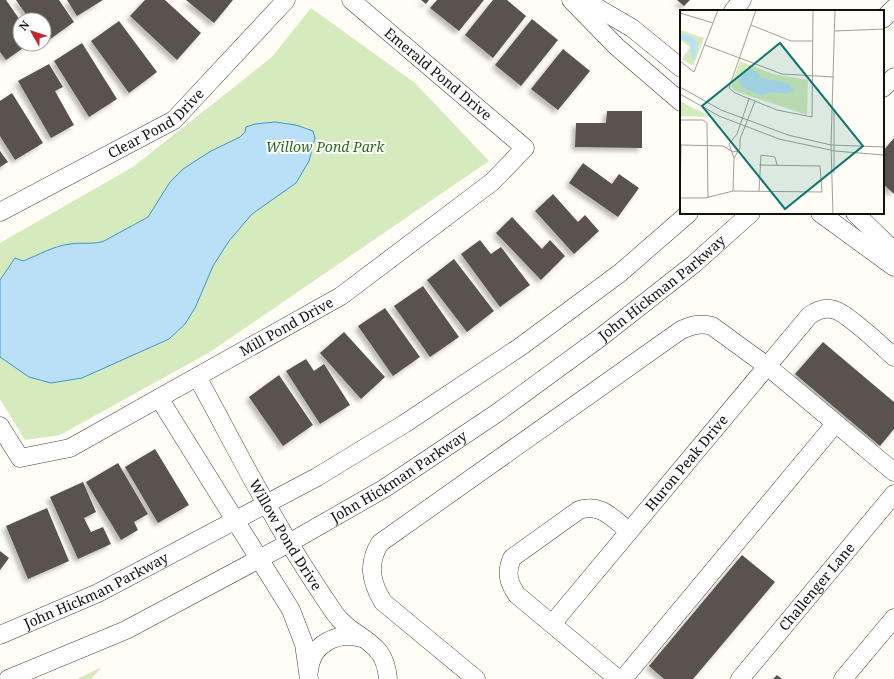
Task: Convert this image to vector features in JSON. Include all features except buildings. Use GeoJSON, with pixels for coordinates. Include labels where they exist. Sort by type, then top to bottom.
{"type":"FeatureCollection","features":[{"type":"Feature","properties":{"kind":"street","name":"Clear Pond Drive"},"geometry":{"type":"LineString","coordinates":[[0,212],[174,120],[286,0]]}},
{"type":"Feature","properties":{"kind":"street","name":"Emerald Pond Drive"},"geometry":{"type":"LineString","coordinates":[[351,0],[525,148]]}},
{"type":"Feature","properties":{"kind":"street"},"geometry":{"type":"LineString","coordinates":[[571,0],[617,47],[680,101]]}},
{"type":"Feature","properties":{"kind":"street"},"geometry":{"type":"LineString","coordinates":[[584,0],[632,28],[680,67]]}},
{"type":"Feature","properties":{"kind":"street"},"geometry":{"type":"LineString","coordinates":[[733,10],[742,0]]}},
{"type":"Feature","properties":{"kind":"street"},"geometry":{"type":"LineString","coordinates":[[884,18],[894,8]]}},
{"type":"Feature","properties":{"kind":"street"},"geometry":{"type":"LineString","coordinates":[[884,87],[894,77]]}},
{"type":"Feature","properties":{"kind":"street","name":"Mill Pond Drive"},"geometry":{"type":"LineString","coordinates":[[0,426],[20,458],[70,448],[341,296],[492,182],[525,148]]}},
{"type":"Feature","properties":{"kind":"street","name":"John Hickman Parkway"},"geometry":{"type":"LineString","coordinates":[[0,635],[98,593],[237,522],[317,477],[404,424],[520,347],[620,273],[688,214]]}},
{"type":"Feature","properties":{"kind":"street","name":"John Hickman Parkway"},"geometry":{"type":"LineString","coordinates":[[8,679],[126,630],[289,543],[385,488],[497,413],[601,336],[694,264],[750,214]]}},
{"type":"Feature","properties":{"kind":"street"},"geometry":{"type":"LineString","coordinates":[[821,214],[894,267]]}},
{"type":"Feature","properties":{"kind":"street"},"geometry":{"type":"LineString","coordinates":[[856,214],[894,251]]}},
{"type":"Feature","properties":{"kind":"street","name":"Huron Peak Drive"},"geometry":{"type":"LineString","coordinates":[[552,624],[809,316],[816,311],[826,309],[841,313],[894,357]]}},
{"type":"Feature","properties":{"kind":"street"},"geometry":{"type":"LineString","coordinates":[[476,679],[383,602],[375,589],[371,574],[372,561],[380,543],[674,335],[692,325],[704,324],[712,326],[767,366],[894,472]]}},
{"type":"Feature","properties":{"kind":"street","name":"Willow Pond Drive"},"geometry":{"type":"LineString","coordinates":[[197,377],[266,505],[289,543],[340,620],[352,632],[364,639],[380,652],[386,663],[387,677]]}},
{"type":"Feature","properties":{"kind":"street"},"geometry":{"type":"LineString","coordinates":[[159,398],[295,618],[304,644],[308,678]]}},
{"type":"Feature","properties":{"kind":"street"},"geometry":{"type":"LineString","coordinates":[[623,679],[835,424]]}},
{"type":"Feature","properties":{"kind":"street","name":"Challenger Lane"},"geometry":{"type":"LineString","coordinates":[[740,679],[894,494]]}},
{"type":"Feature","properties":{"kind":"street"},"geometry":{"type":"LineString","coordinates":[[618,679],[517,595],[511,586],[507,575],[512,558],[578,510],[590,507],[601,510],[629,531]]}},
{"type":"Feature","properties":{"kind":"street"},"geometry":{"type":"LineString","coordinates":[[843,679],[894,618]]}},
{"type":"Feature","properties":{"kind":"street"},"geometry":{"type":"LineString","coordinates":[[308,678],[312,658],[319,647],[327,641],[347,635],[364,639]]}},
{"type":"Feature","properties":{"kind":"green space","name":"Willow Pond Park"},"geometry":{"type":"Polygon","coordinates":[[[311,8],[415,83],[489,161],[210,352],[60,435],[25,440],[0,399],[0,243],[133,167],[272,57],[311,8]]]}},
{"type":"Feature","properties":{"kind":"green space"},"geometry":{"type":"Polygon","coordinates":[[[102,667],[91,679],[77,679],[102,667]]]}},
{"type":"Feature","properties":{"kind":"water"},"geometry":{"type":"Polygon","coordinates":[[[275,122],[296,125],[313,131],[315,138],[309,161],[296,183],[252,214],[229,241],[213,266],[195,308],[185,324],[169,339],[82,378],[51,383],[29,377],[0,357],[0,280],[15,258],[23,261],[64,245],[104,241],[148,217],[170,182],[183,169],[211,151],[240,137],[245,132],[246,127],[255,124],[275,122]]]}}]}
